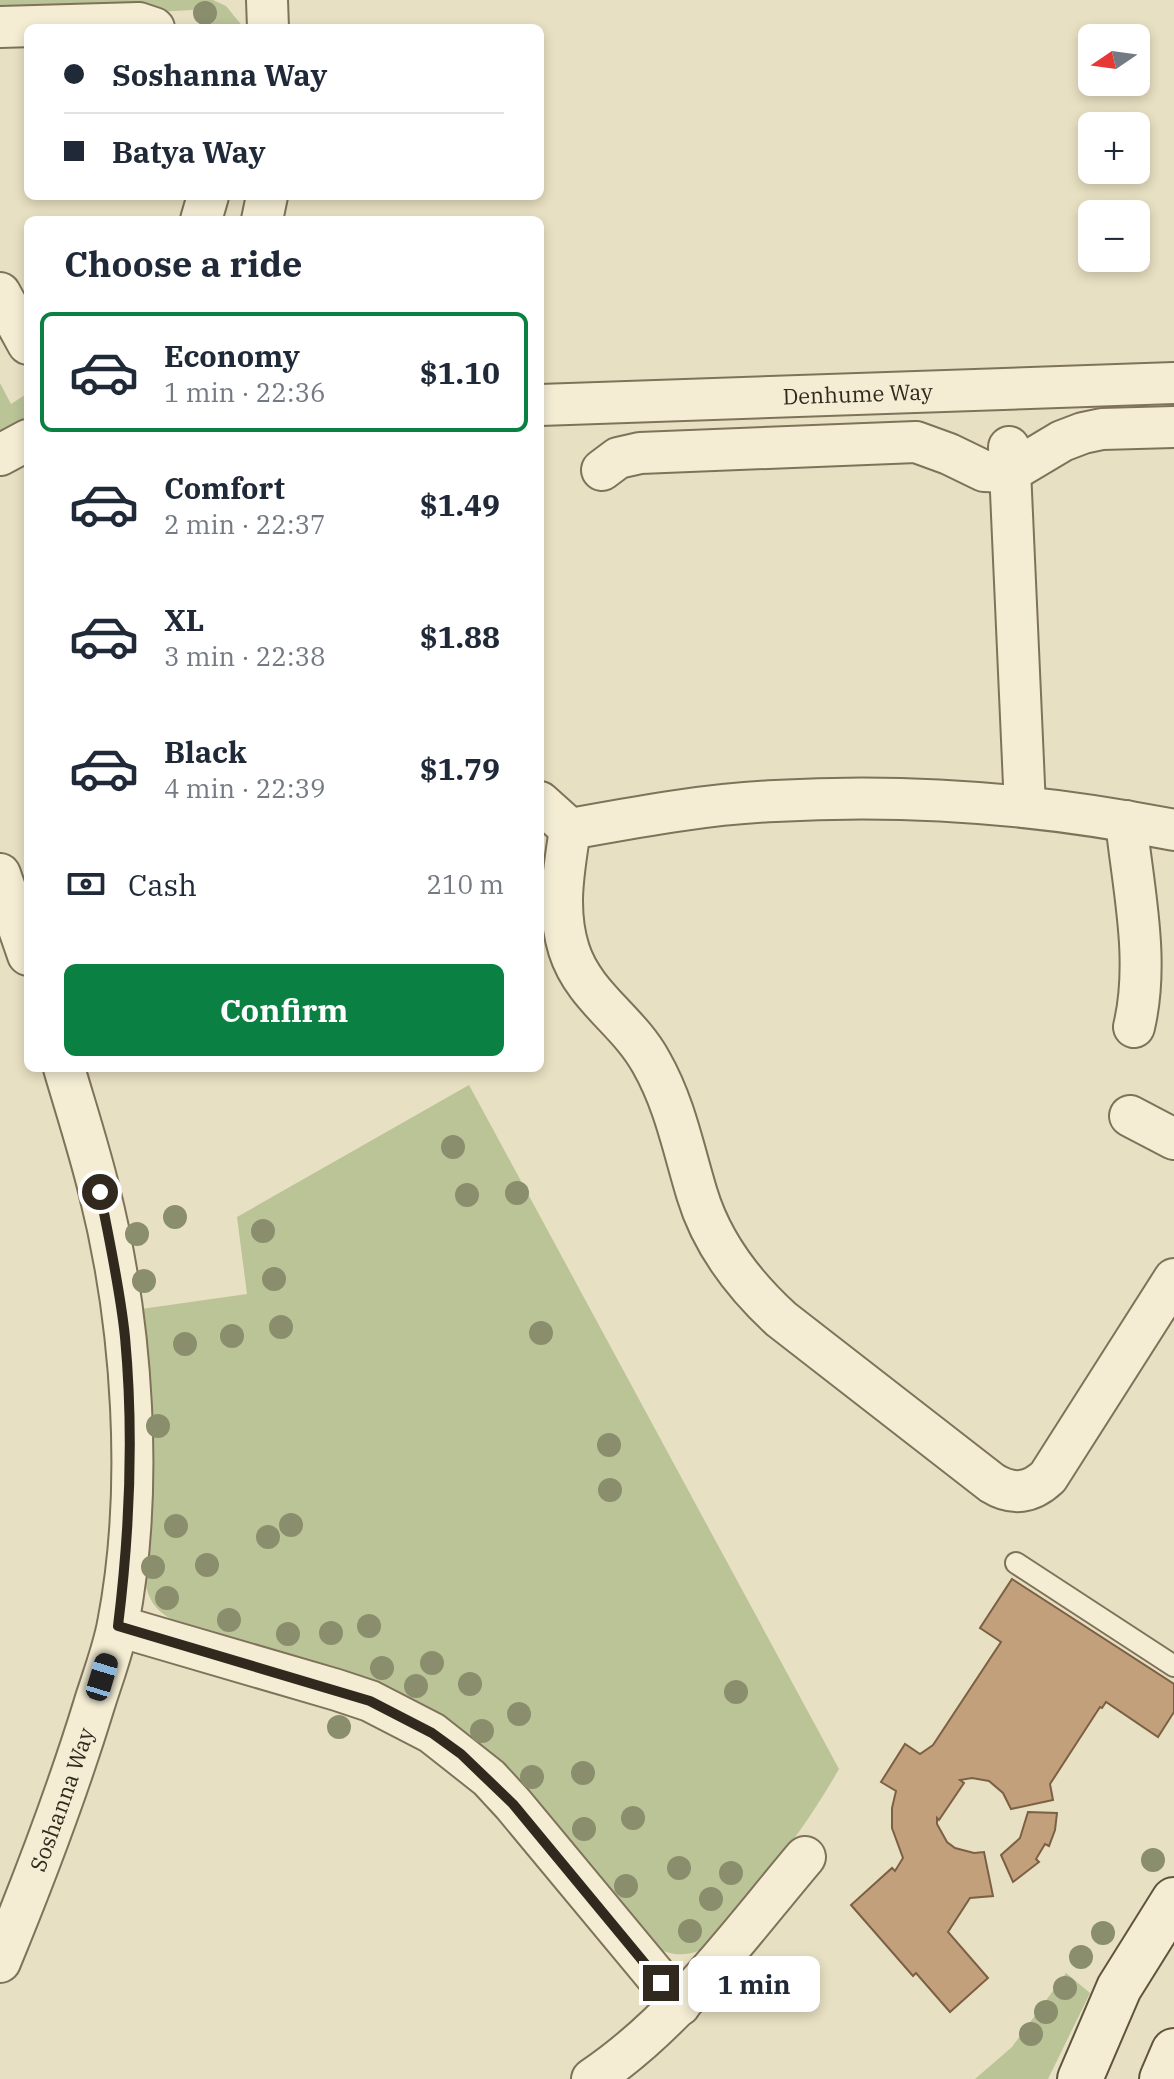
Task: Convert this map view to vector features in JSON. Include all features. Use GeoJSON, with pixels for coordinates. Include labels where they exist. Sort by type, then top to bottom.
{"type":"FeatureCollection","features":[{"type":"Feature","properties":{"kind":"main road"},"geometry":{"type":"LineString","coordinates":[[1080,2079],[1119,1988],[1174,1900]]}},
{"type":"Feature","properties":{"kind":"main road"},"geometry":{"type":"LineString","coordinates":[[1162,2079],[1174,2051]]}},
{"type":"Feature","properties":{"kind":"street"},"geometry":{"type":"LineString","coordinates":[[267,0],[268,24]]}},
{"type":"Feature","properties":{"kind":"street"},"geometry":{"type":"LineString","coordinates":[[104,24],[142,24]]}},
{"type":"Feature","properties":{"kind":"street"},"geometry":{"type":"LineString","coordinates":[[0,27],[24,26]]}},
{"type":"Feature","properties":{"kind":"street"},"geometry":{"type":"LineString","coordinates":[[0,293],[24,337]]}},
{"type":"Feature","properties":{"kind":"street","name":"Denhume Way"},"geometry":{"type":"LineString","coordinates":[[544,405],[1174,383]]}},
{"type":"Feature","properties":{"kind":"street"},"geometry":{"type":"LineString","coordinates":[[602,470],[618,458],[640,453],[916,442],[984,471],[1009,458],[1083,433],[1102,429],[1174,427]]}},
{"type":"Feature","properties":{"kind":"street"},"geometry":{"type":"LineString","coordinates":[[0,455],[24,442]]}},
{"type":"Feature","properties":{"kind":"street"},"geometry":{"type":"LineString","coordinates":[[1009,458],[1025,807]]}},
{"type":"Feature","properties":{"kind":"street"},"geometry":{"type":"LineString","coordinates":[[570,829],[681,811],[774,801],[923,801],[1025,807],[1174,830]]}},
{"type":"Feature","properties":{"kind":"street"},"geometry":{"type":"LineString","coordinates":[[544,806],[570,829]]}},
{"type":"Feature","properties":{"kind":"street"},"geometry":{"type":"LineString","coordinates":[[1126,821],[1141,964],[1141,1000],[1134,1027]]}},
{"type":"Feature","properties":{"kind":"street"},"geometry":{"type":"LineString","coordinates":[[570,829],[561,890],[564,930],[574,962],[587,988],[634,1036],[650,1059],[672,1103],[697,1196],[709,1227],[739,1275],[781,1319],[992,1483],[1018,1492],[1030,1490],[1048,1477],[1168,1300]]}},
{"type":"Feature","properties":{"kind":"street"},"geometry":{"type":"LineString","coordinates":[[0,874],[24,943]]}},
{"type":"Feature","properties":{"kind":"street","name":"Soshanna Way"},"geometry":{"type":"LineString","coordinates":[[0,1962],[71,1781],[118,1626],[127,1553],[131,1480],[125,1335],[100,1192],[65,1072]]}},
{"type":"Feature","properties":{"kind":"street"},"geometry":{"type":"LineString","coordinates":[[1130,1116],[1174,1139]]}},
{"type":"Feature","properties":{"kind":"street"},"geometry":{"type":"LineString","coordinates":[[118,1626],[359,1697],[432,1733],[489,1778],[513,1804],[680,2005]]}},
{"type":"Feature","properties":{"kind":"street"},"geometry":{"type":"LineString","coordinates":[[592,2079],[621,2060],[680,2005],[805,1857]]}},
{"type":"Feature","properties":{"kind":"lane"},"geometry":{"type":"LineString","coordinates":[[1016,1563],[1174,1666]]}},
{"type":"Feature","properties":{"kind":"green space"},"geometry":{"type":"Polygon","coordinates":[[[0,0],[213,0],[226,6],[241,24],[211,24],[193,10],[0,20],[0,0]]]}},
{"type":"Feature","properties":{"kind":"green space"},"geometry":{"type":"Polygon","coordinates":[[[0,383],[11,404],[24,396],[24,422],[0,435],[0,383]]]}},
{"type":"Feature","properties":{"kind":"green space"},"geometry":{"type":"Polygon","coordinates":[[[469,1085],[839,1769],[804,1824],[716,1938],[706,1947],[688,1954],[676,1954],[652,1946],[373,1683],[171,1619],[157,1608],[146,1587],[150,1411],[141,1309],[247,1294],[237,1217],[469,1085]]]}},
{"type":"Feature","properties":{"kind":"green space"},"geometry":{"type":"Polygon","coordinates":[[[1066,1973],[1090,1993],[1048,2079],[975,2079],[1012,2047],[1066,1973]]]}},
{"type":"Feature","properties":{"kind":"building"},"geometry":{"type":"Polygon","coordinates":[[[1012,1579],[1174,1684],[1174,1712],[1158,1737],[1106,1702],[1050,1784],[1053,1800],[1011,1809],[1003,1793],[989,1781],[972,1778],[960,1780],[964,1783],[939,1820],[937,1818],[937,1824],[947,1842],[955,1848],[984,1852],[993,1896],[970,1898],[948,1932],[988,1978],[950,2012],[916,1973],[913,1976],[851,1905],[892,1868],[895,1871],[903,1858],[892,1828],[896,1791],[881,1782],[905,1744],[920,1754],[933,1745],[1001,1642],[980,1628],[1012,1579]]]}},
{"type":"Feature","properties":{"kind":"building"},"geometry":{"type":"Polygon","coordinates":[[[1028,1812],[1057,1813],[1055,1830],[1049,1846],[1045,1844],[1036,1859],[1039,1862],[1013,1882],[1001,1855],[1020,1838],[1028,1812]]]}},
{"type":"Feature","properties":{"kind":"route"},"geometry":{"type":"LineString","coordinates":[[100,1192],[125,1335],[130,1407],[131,1480],[127,1553],[118,1626],[353,1695],[432,1733],[489,1778],[513,1804],[661,1983]]}}]}
